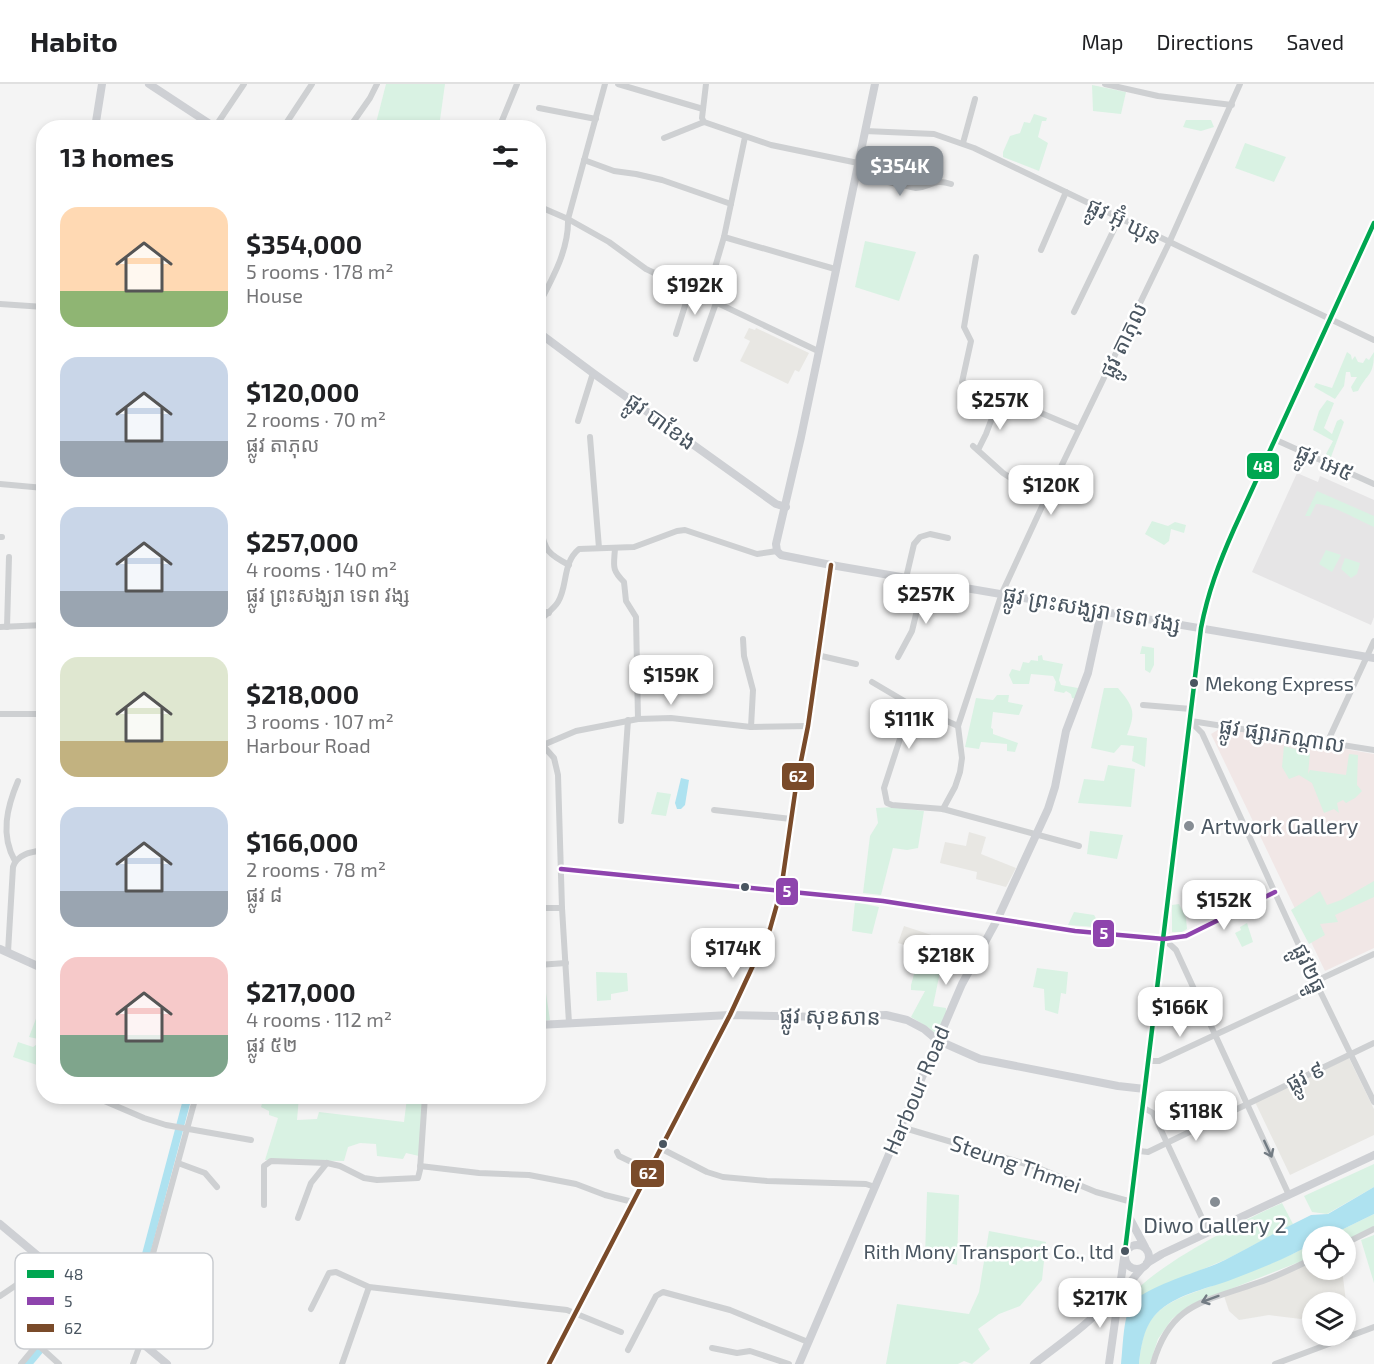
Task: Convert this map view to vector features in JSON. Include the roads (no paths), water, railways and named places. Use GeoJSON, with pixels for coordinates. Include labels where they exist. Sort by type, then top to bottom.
{"type":"FeatureCollection","features":[{"type":"Feature","properties":{"kind":"street"},"geometry":{"type":"LineString","coordinates":[[97,120],[102,84]]}},
{"type":"Feature","properties":{"kind":"street"},"geometry":{"type":"LineString","coordinates":[[149,84],[205,120]]}},
{"type":"Feature","properties":{"kind":"street"},"geometry":{"type":"LineString","coordinates":[[221,120],[244,84]]}},
{"type":"Feature","properties":{"kind":"street"},"geometry":{"type":"LineString","coordinates":[[288,120],[312,84]]}},
{"type":"Feature","properties":{"kind":"street"},"geometry":{"type":"LineString","coordinates":[[354,120],[377,84]]}},
{"type":"Feature","properties":{"kind":"street"},"geometry":{"type":"LineString","coordinates":[[502,120],[517,84]]}},
{"type":"Feature","properties":{"kind":"street"},"geometry":{"type":"LineString","coordinates":[[546,291],[567,241],[568,219],[605,84]]}},
{"type":"Feature","properties":{"kind":"street"},"geometry":{"type":"LineString","coordinates":[[618,84],[703,109]]}},
{"type":"Feature","properties":{"kind":"street"},"geometry":{"type":"LineString","coordinates":[[704,122],[706,84]]}},
{"type":"Feature","properties":{"kind":"street"},"geometry":{"type":"LineString","coordinates":[[546,616],[560,600],[569,565],[576,551],[583,548],[639,546],[685,530],[757,554],[777,551],[776,544],[786,507],[875,84]]}},
{"type":"Feature","properties":{"kind":"street"},"geometry":{"type":"LineString","coordinates":[[1105,84],[1158,96],[1232,105]]}},
{"type":"Feature","properties":{"kind":"street","name":"ផ្លូវ តាភុល"},"geometry":{"type":"LineString","coordinates":[[958,726],[1002,593],[1169,243],[1240,84]]}},
{"type":"Feature","properties":{"kind":"street"},"geometry":{"type":"LineString","coordinates":[[963,143],[975,99]]}},
{"type":"Feature","properties":{"kind":"street"},"geometry":{"type":"LineString","coordinates":[[539,108],[596,119]]}},
{"type":"Feature","properties":{"kind":"street"},"geometry":{"type":"LineString","coordinates":[[664,138],[704,122],[771,145],[858,163]]}},
{"type":"Feature","properties":{"kind":"street","name":"ផ្លូវ អ៊ុំ ឃុន"},"geometry":{"type":"LineString","coordinates":[[866,131],[934,134],[963,143],[1374,340]]}},
{"type":"Feature","properties":{"kind":"street"},"geometry":{"type":"LineString","coordinates":[[706,298],[724,237],[745,137]]}},
{"type":"Feature","properties":{"kind":"street"},"geometry":{"type":"LineString","coordinates":[[584,160],[614,171],[662,180],[731,204]]}},
{"type":"Feature","properties":{"kind":"street"},"geometry":{"type":"LineString","coordinates":[[856,175],[916,188],[922,188],[934,181],[951,184]]}},
{"type":"Feature","properties":{"kind":"street"},"geometry":{"type":"LineString","coordinates":[[1041,250],[1066,192]]}},
{"type":"Feature","properties":{"kind":"street"},"geometry":{"type":"LineString","coordinates":[[546,211],[568,219],[609,242],[646,269],[818,351]]}},
{"type":"Feature","properties":{"kind":"street"},"geometry":{"type":"LineString","coordinates":[[1074,312],[1119,219]]}},
{"type":"Feature","properties":{"kind":"street"},"geometry":{"type":"LineString","coordinates":[[1109,1364],[1144,1108],[1201,628],[1213,578],[1374,223]]}},
{"type":"Feature","properties":{"kind":"street"},"geometry":{"type":"LineString","coordinates":[[724,237],[835,269]]}},
{"type":"Feature","properties":{"kind":"street"},"geometry":{"type":"LineString","coordinates":[[976,257],[965,324],[971,341],[963,384],[998,395],[1079,429]]}},
{"type":"Feature","properties":{"kind":"street"},"geometry":{"type":"LineString","coordinates":[[676,334],[690,290]]}},
{"type":"Feature","properties":{"kind":"street"},"geometry":{"type":"LineString","coordinates":[[696,359],[716,303]]}},
{"type":"Feature","properties":{"kind":"street"},"geometry":{"type":"LineString","coordinates":[[0,304],[36,306]]}},
{"type":"Feature","properties":{"kind":"street","name":"ផ្លូវ បាខែង"},"geometry":{"type":"LineString","coordinates":[[546,338],[776,504],[786,507]]}},
{"type":"Feature","properties":{"kind":"street"},"geometry":{"type":"LineString","coordinates":[[578,421],[593,373]]}},
{"type":"Feature","properties":{"kind":"street"},"geometry":{"type":"LineString","coordinates":[[998,402],[986,435],[975,448],[1004,473],[1045,500]]}},
{"type":"Feature","properties":{"kind":"street"},"geometry":{"type":"LineString","coordinates":[[590,436],[599,548]]}},
{"type":"Feature","properties":{"kind":"street","name":"ផ្លូវ អេ៥"},"geometry":{"type":"LineString","coordinates":[[1276,440],[1374,484]]}},
{"type":"Feature","properties":{"kind":"street"},"geometry":{"type":"LineString","coordinates":[[0,484],[36,487]]}},
{"type":"Feature","properties":{"kind":"street"},"geometry":{"type":"LineString","coordinates":[[906,578],[914,544],[920,537],[930,534],[948,538]]}},
{"type":"Feature","properties":{"kind":"street"},"geometry":{"type":"LineString","coordinates":[[615,548],[614,571],[624,582],[627,601],[636,616],[638,718]]}},
{"type":"Feature","properties":{"kind":"street"},"geometry":{"type":"LineString","coordinates":[[546,550],[548,554],[569,565]]}},
{"type":"Feature","properties":{"kind":"street","name":"ផ្លូវ ព្រះសង្ឃរា ទេព វង្ស"},"geometry":{"type":"LineString","coordinates":[[777,551],[781,555],[831,566],[1002,593],[1101,613],[1370,658]]}},
{"type":"Feature","properties":{"kind":"street"},"geometry":{"type":"LineString","coordinates":[[9,557],[3,627],[36,625]]}},
{"type":"Feature","properties":{"kind":"street"},"geometry":{"type":"LineString","coordinates":[[549,1364],[577,1315],[648,1170],[730,1014],[770,929],[781,890],[831,566]]}},
{"type":"Feature","properties":{"kind":"street"},"geometry":{"type":"LineString","coordinates":[[898,657],[912,631],[924,581]]}},
{"type":"Feature","properties":{"kind":"street","name":"Harbour Road"},"geometry":{"type":"LineString","coordinates":[[799,1364],[937,1040],[969,969],[997,920],[1052,800],[1066,731],[1088,674],[1101,613]]}},
{"type":"Feature","properties":{"kind":"street"},"geometry":{"type":"LineString","coordinates":[[743,639],[744,656],[753,690],[751,727]]}},
{"type":"Feature","properties":{"kind":"street"},"geometry":{"type":"LineString","coordinates":[[1327,743],[1370,658],[1374,641]]}},
{"type":"Feature","properties":{"kind":"street"},"geometry":{"type":"LineString","coordinates":[[817,655],[856,664]]}},
{"type":"Feature","properties":{"kind":"street"},"geometry":{"type":"LineString","coordinates":[[872,682],[910,705],[958,726],[962,758],[960,772],[943,809]]}},
{"type":"Feature","properties":{"kind":"street"},"geometry":{"type":"LineString","coordinates":[[910,705],[884,788],[885,801],[892,805],[943,809],[1079,846]]}},
{"type":"Feature","properties":{"kind":"street"},"geometry":{"type":"LineString","coordinates":[[1143,705],[1191,709]]}},
{"type":"Feature","properties":{"kind":"street"},"geometry":{"type":"LineString","coordinates":[[0,714],[36,714]]}},
{"type":"Feature","properties":{"kind":"street"},"geometry":{"type":"LineString","coordinates":[[546,741],[576,731],[638,718],[671,718],[751,727],[808,726]]}},
{"type":"Feature","properties":{"kind":"street"},"geometry":{"type":"LineString","coordinates":[[621,821],[628,720]]}},
{"type":"Feature","properties":{"kind":"street","name":"ផ្លូវ ផ្សារកណ្តាល"},"geometry":{"type":"LineString","coordinates":[[1190,721],[1374,750]]}},
{"type":"Feature","properties":{"kind":"street","name":"ផ្លូវ២ធ្នូ"},"geometry":{"type":"LineString","coordinates":[[1190,721],[1202,733],[1317,984],[1374,1102]]}},
{"type":"Feature","properties":{"kind":"street"},"geometry":{"type":"LineString","coordinates":[[1202,733],[1205,727],[1212,724]]}},
{"type":"Feature","properties":{"kind":"street"},"geometry":{"type":"LineString","coordinates":[[546,749],[554,758],[558,775],[562,908],[569,1023]]}},
{"type":"Feature","properties":{"kind":"street"},"geometry":{"type":"LineString","coordinates":[[15,861],[8,849],[8,804],[18,781]]}},
{"type":"Feature","properties":{"kind":"street"},"geometry":{"type":"LineString","coordinates":[[714,810],[791,819]]}},
{"type":"Feature","properties":{"kind":"street"},"geometry":{"type":"LineString","coordinates":[[36,852],[24,855],[15,861],[13,867],[4,950],[36,965]]}},
{"type":"Feature","properties":{"kind":"street"},"geometry":{"type":"LineString","coordinates":[[561,869],[883,901],[1075,931],[1164,939],[1186,936],[1275,892]]}},
{"type":"Feature","properties":{"kind":"street"},"geometry":{"type":"LineString","coordinates":[[546,908],[562,908]]}},
{"type":"Feature","properties":{"kind":"street"},"geometry":{"type":"LineString","coordinates":[[1164,939],[1176,950],[1289,1195]]}},
{"type":"Feature","properties":{"kind":"street"},"geometry":{"type":"LineString","coordinates":[[1149,1061],[1159,1062],[1216,1035],[1374,954]]}},
{"type":"Feature","properties":{"kind":"street"},"geometry":{"type":"LineString","coordinates":[[546,964],[566,963]]}},
{"type":"Feature","properties":{"kind":"street","name":"ផ្លូវ សុខសាន"},"geometry":{"type":"LineString","coordinates":[[546,1024],[730,1014],[826,1017],[886,1015],[907,1020],[924,1029],[937,1040],[980,1059],[1118,1086],[1145,1089]]}},
{"type":"Feature","properties":{"kind":"street","name":"ផ្លូវ ៩"},"geometry":{"type":"LineString","coordinates":[[1138,1151],[1148,1152],[1374,1043]]}},
{"type":"Feature","properties":{"kind":"street"},"geometry":{"type":"LineString","coordinates":[[111,1104],[144,1118],[182,1128],[251,1140]]}},
{"type":"Feature","properties":{"kind":"street"},"geometry":{"type":"LineString","coordinates":[[153,1253],[178,1163],[182,1128],[192,1104]]}},
{"type":"Feature","properties":{"kind":"street"},"geometry":{"type":"LineString","coordinates":[[264,1205],[264,1166],[268,1162],[327,1163],[340,1166],[364,1178],[376,1180],[414,1179],[419,1176],[424,1104]]}},
{"type":"Feature","properties":{"kind":"street"},"geometry":{"type":"LineString","coordinates":[[1144,1108],[1153,1113],[1209,1233]]}},
{"type":"Feature","properties":{"kind":"street","name":"Steung Thmei"},"geometry":{"type":"LineString","coordinates":[[900,1127],[1017,1161],[1096,1192],[1132,1202]]}},
{"type":"Feature","properties":{"kind":"street"},"geometry":{"type":"LineString","coordinates":[[660,1148],[707,1172],[723,1176],[767,1181],[866,1184],[875,1187]]}},
{"type":"Feature","properties":{"kind":"street"},"geometry":{"type":"LineString","coordinates":[[617,1152],[619,1156],[648,1170]]}},
{"type":"Feature","properties":{"kind":"street"},"geometry":{"type":"LineString","coordinates":[[1125,1255],[1130,1267],[1144,1266],[1162,1254],[1374,1155]]}},
{"type":"Feature","properties":{"kind":"street"},"geometry":{"type":"LineString","coordinates":[[178,1163],[205,1173],[217,1186]]}},
{"type":"Feature","properties":{"kind":"street"},"geometry":{"type":"LineString","coordinates":[[298,1218],[311,1183],[327,1163]]}},
{"type":"Feature","properties":{"kind":"street"},"geometry":{"type":"LineString","coordinates":[[420,1166],[479,1173],[530,1175],[576,1184],[633,1202]]}},
{"type":"Feature","properties":{"kind":"street"},"geometry":{"type":"LineString","coordinates":[[1097,1313],[1106,1309],[1117,1297],[1144,1266],[1149,1256],[1130,1219]]}},
{"type":"Feature","properties":{"kind":"street"},"geometry":{"type":"LineString","coordinates":[[0,1224],[34,1253]]}},
{"type":"Feature","properties":{"kind":"street"},"geometry":{"type":"LineString","coordinates":[[1356,1238],[1374,1229]]}},
{"type":"Feature","properties":{"kind":"street"},"geometry":{"type":"LineString","coordinates":[[1125,1255],[1133,1245],[1137,1244],[1162,1254]]}},
{"type":"Feature","properties":{"kind":"street"},"geometry":{"type":"LineString","coordinates":[[1153,1364],[1161,1339],[1174,1321],[1188,1309],[1200,1302],[1257,1283],[1302,1264]]}},
{"type":"Feature","properties":{"kind":"street"},"geometry":{"type":"LineString","coordinates":[[311,1309],[329,1273],[332,1272],[369,1287],[567,1310],[621,1332]]}},
{"type":"Feature","properties":{"kind":"street"},"geometry":{"type":"LineString","coordinates":[[1034,1364],[1097,1313],[1108,1302],[1119,1285]]}},
{"type":"Feature","properties":{"kind":"street"},"geometry":{"type":"LineString","coordinates":[[0,1296],[15,1286]]}},
{"type":"Feature","properties":{"kind":"street"},"geometry":{"type":"LineString","coordinates":[[342,1364],[369,1287]]}},
{"type":"Feature","properties":{"kind":"street"},"geometry":{"type":"LineString","coordinates":[[628,1350],[656,1296],[666,1292],[730,1310],[808,1342]]}},
{"type":"Feature","properties":{"kind":"street"},"geometry":{"type":"LineString","coordinates":[[1106,1309],[1112,1309],[1115,1314]]}},
{"type":"Feature","properties":{"kind":"street"},"geometry":{"type":"LineString","coordinates":[[1275,1364],[1374,1327]]}},
{"type":"Feature","properties":{"kind":"street"},"geometry":{"type":"LineString","coordinates":[[712,1348],[737,1353],[750,1351],[789,1364]]}},
{"type":"Feature","properties":{"kind":"street"},"geometry":{"type":"LineString","coordinates":[[21,1364],[38,1349]]}},
{"type":"Feature","properties":{"kind":"street"},"geometry":{"type":"LineString","coordinates":[[42,1349],[58,1364]]}},
{"type":"Feature","properties":{"kind":"street"},"geometry":{"type":"LineString","coordinates":[[133,1364],[138,1349]]}},
{"type":"Feature","properties":{"kind":"street"},"geometry":{"type":"LineString","coordinates":[[149,1349],[167,1364]]}},
{"type":"Feature","properties":{"kind":"water"},"geometry":{"type":"Polygon","coordinates":[[[681,778],[689,780],[685,805],[677,809],[675,803],[681,778]]]}},
{"type":"Feature","properties":{"kind":"water"},"geometry":{"type":"Polygon","coordinates":[[[1374,1187],[1374,1214],[1349,1226],[1302,1226],[1302,1250],[1271,1264],[1172,1302],[1157,1313],[1149,1324],[1142,1343],[1139,1364],[1121,1364],[1126,1317],[1131,1305],[1138,1298],[1160,1285],[1225,1260],[1311,1215],[1328,1214],[1374,1187]]]}},
{"type":"Feature","properties":{"kind":"waterway"},"geometry":{"type":"LineString","coordinates":[[146,1253],[186,1104]]}},
{"type":"Feature","properties":{"kind":"waterway"},"geometry":{"type":"LineString","coordinates":[[28,1364],[41,1349]]}},
{"type":"Feature","properties":{"kind":"place","name":"Mekong Express"},"geometry":{"type":"Point","coordinates":[1194,683]}},
{"type":"Feature","properties":{"kind":"place","name":"Artwork Gallery"},"geometry":{"type":"Point","coordinates":[1189,826]}},
{"type":"Feature","properties":{"kind":"place","name":"Diwo Gallery 2"},"geometry":{"type":"Point","coordinates":[1215,1202]}},
{"type":"Feature","properties":{"kind":"place","name":"Rith Mony Transport Co., ltd"},"geometry":{"type":"Point","coordinates":[1125,1251]}}]}
